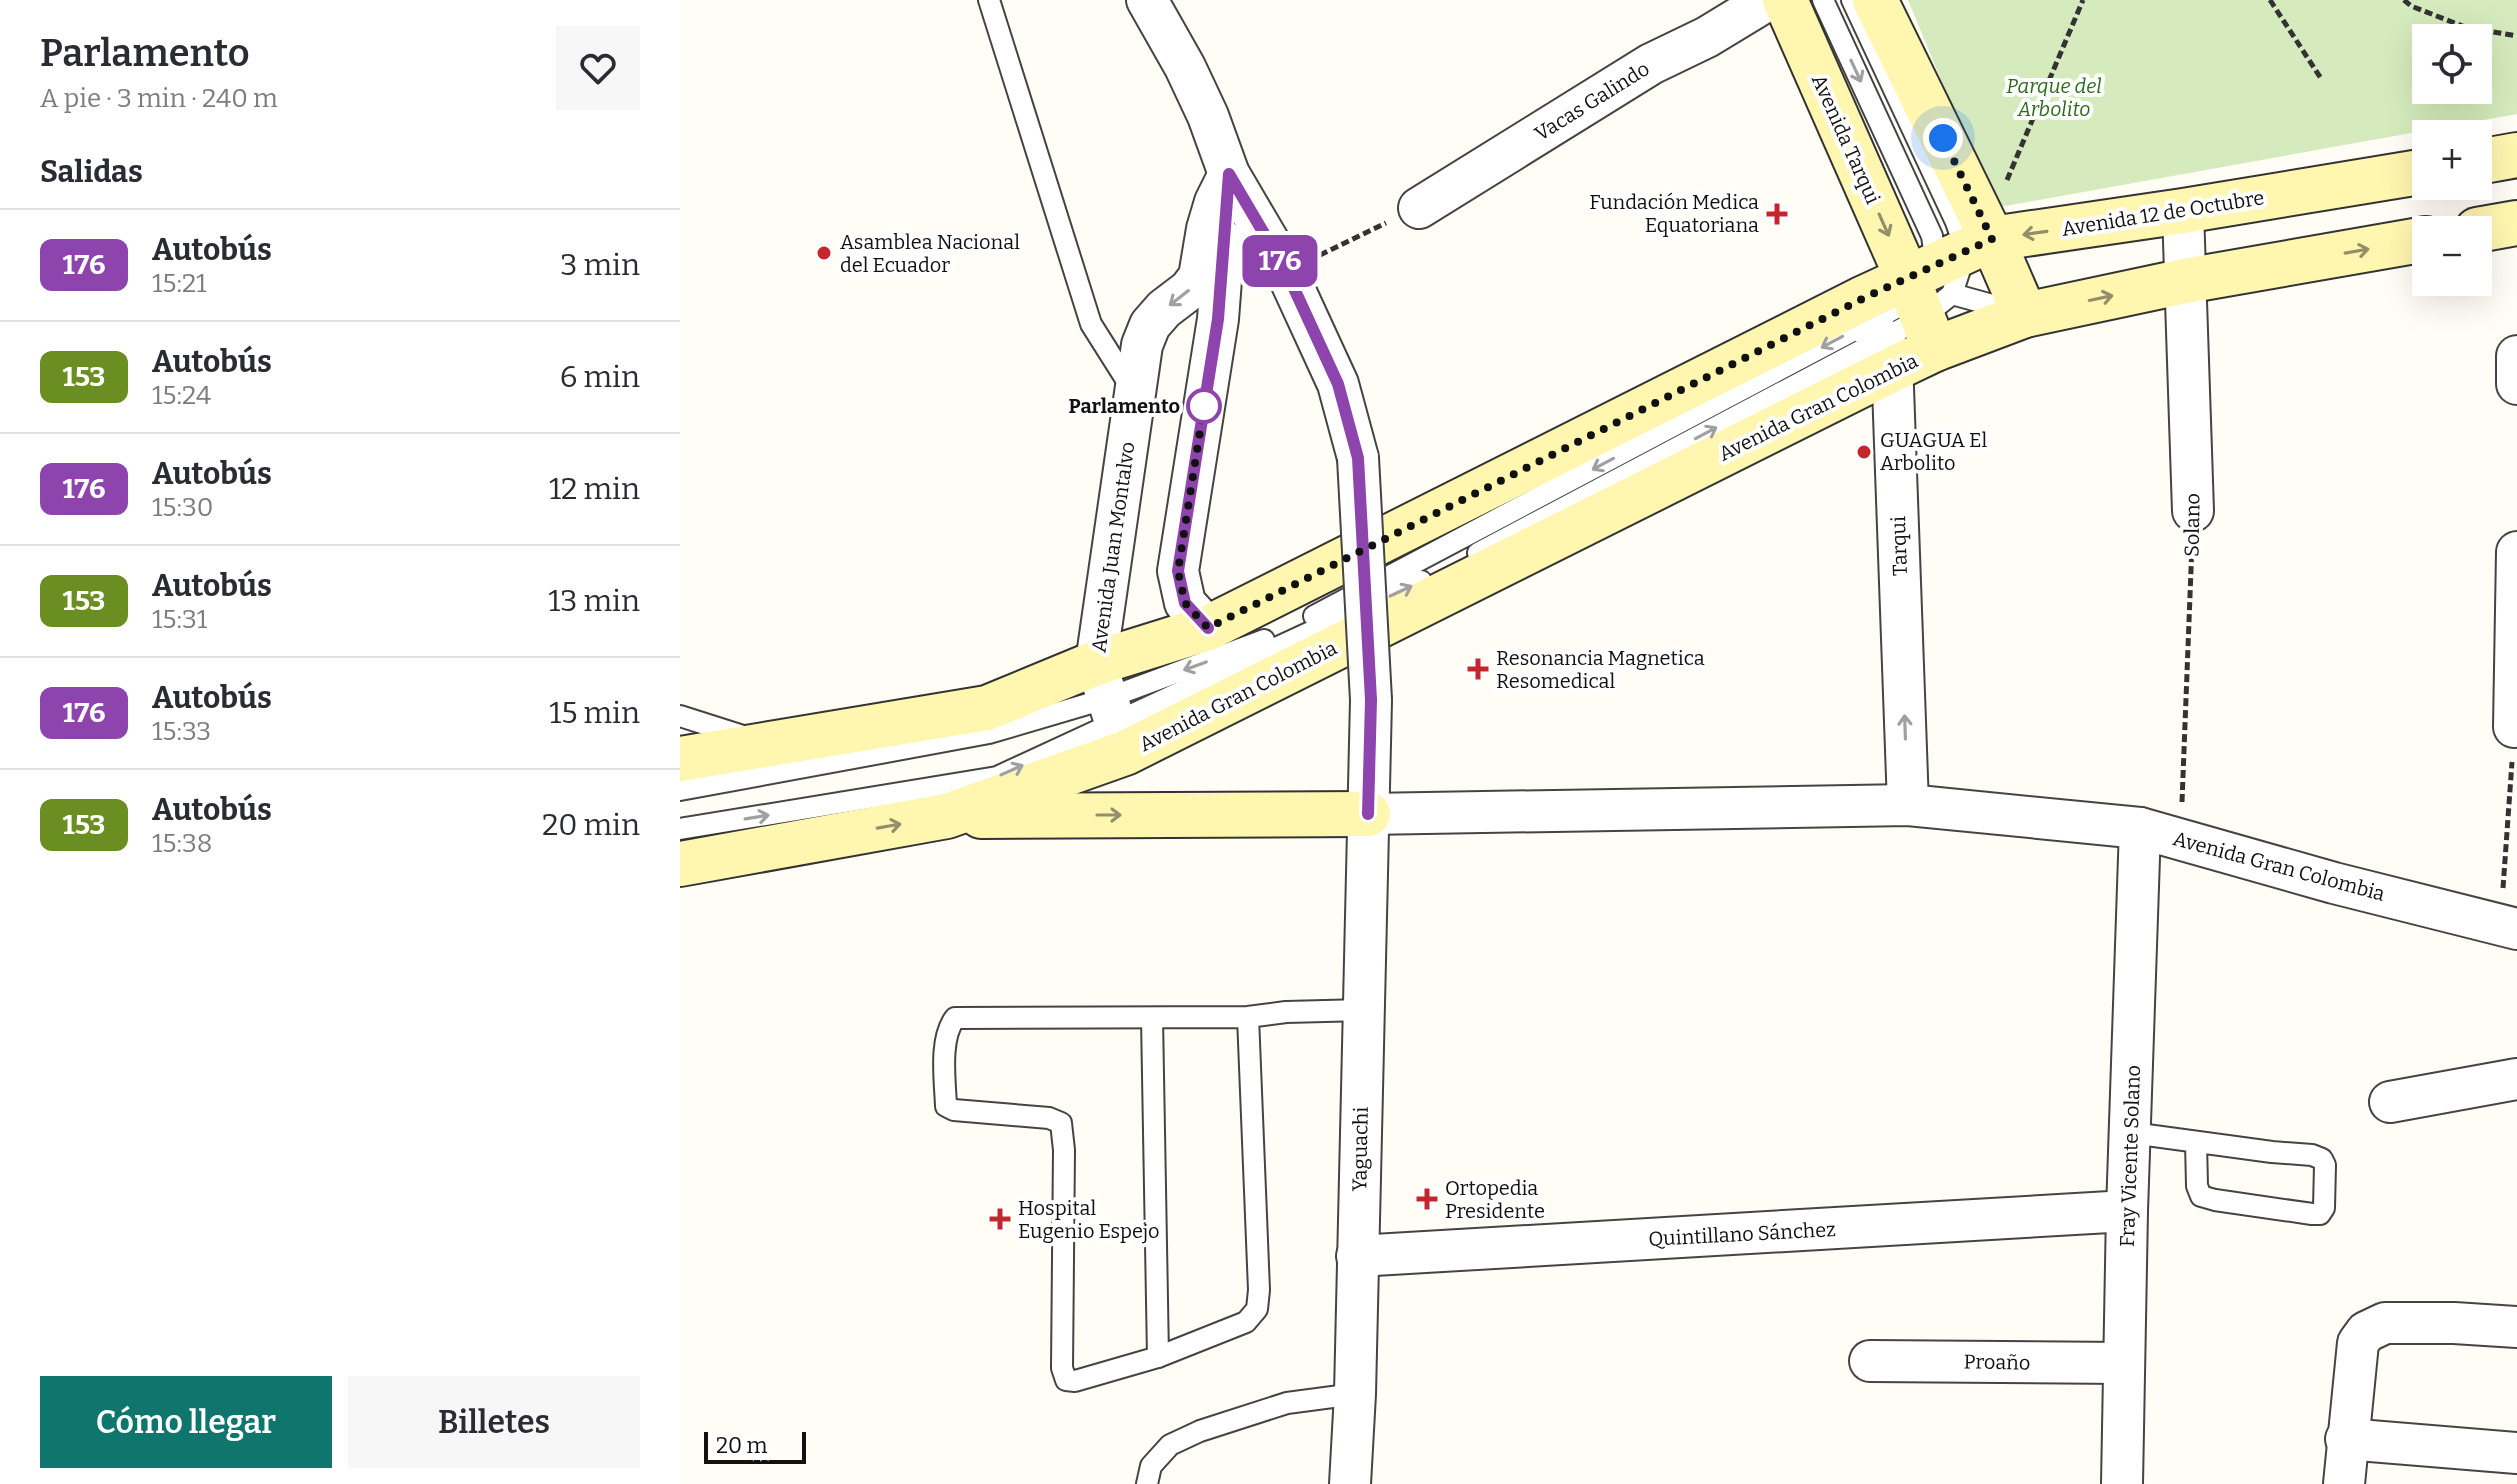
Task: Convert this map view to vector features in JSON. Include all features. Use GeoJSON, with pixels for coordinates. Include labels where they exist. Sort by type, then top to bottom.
{"type":"FeatureCollection","features":[{"type":"Feature","properties":{"kind":"main road","name":"Avenida Tarqui"},"geometry":{"type":"LineString","coordinates":[[1785,0],[1941,286],[2025,315]]}},
{"type":"Feature","properties":{"kind":"main road","name":"Avenida Tarqui"},"geometry":{"type":"LineString","coordinates":[[1875,0],[1941,286]]}},
{"type":"Feature","properties":{"kind":"main road"},"geometry":{"type":"LineString","coordinates":[[2492,159],[2517,155]]}},
{"type":"Feature","properties":{"kind":"main road","name":"Avenida 12 de Octubre"},"geometry":{"type":"LineString","coordinates":[[1941,286],[2183,211],[2412,173]]}},
{"type":"Feature","properties":{"kind":"main road"},"geometry":{"type":"LineString","coordinates":[[2492,227],[2517,223]]}},
{"type":"Feature","properties":{"kind":"main road"},"geometry":{"type":"LineString","coordinates":[[1941,286],[2025,315],[2185,281],[2412,241]]}},
{"type":"Feature","properties":{"kind":"main road","name":"Avenida Gran Colombia"},"geometry":{"type":"LineString","coordinates":[[680,759],[987,708],[1111,709],[1872,335],[1941,286]]}},
{"type":"Feature","properties":{"kind":"main road","name":"Avenida Gran Colombia"},"geometry":{"type":"LineString","coordinates":[[680,864],[947,816],[1111,709],[1208,628],[1872,335],[1941,286]]}},
{"type":"Feature","properties":{"kind":"main road"},"geometry":{"type":"LineString","coordinates":[[947,816],[1368,814]]}},
{"type":"Feature","properties":{"kind":"street"},"geometry":{"type":"LineString","coordinates":[[1147,0],[1185,67],[1208,116],[1229,174],[1286,271],[1338,384],[1358,458],[1371,700],[1368,814]]}},
{"type":"Feature","properties":{"kind":"street","name":"Vacas Galindo"},"geometry":{"type":"LineString","coordinates":[[1419,208],[1651,64],[1707,37],[1768,0]]}},
{"type":"Feature","properties":{"kind":"street","name":"Avenida Juan Montalvo"},"geometry":{"type":"LineString","coordinates":[[1111,709],[1142,345],[1150,325],[1199,277],[1207,229],[1215,202],[1229,174]]}},
{"type":"Feature","properties":{"kind":"street"},"geometry":{"type":"LineString","coordinates":[[1208,628],[1185,603],[1178,571],[1218,319],[1229,174]]}},
{"type":"Feature","properties":{"kind":"street","name":"Solano"},"geometry":{"type":"LineString","coordinates":[[2183,211],[2193,511]]}},
{"type":"Feature","properties":{"kind":"street","name":"Tarqui"},"geometry":{"type":"LineString","coordinates":[[1872,335],[1908,805]]}},
{"type":"Feature","properties":{"kind":"street"},"geometry":{"type":"LineString","coordinates":[[2517,359],[2517,384]]}},
{"type":"Feature","properties":{"kind":"street"},"geometry":{"type":"LineString","coordinates":[[2514,727],[2517,552]]}},
{"type":"Feature","properties":{"kind":"street","name":"Avenida Gran Colombia"},"geometry":{"type":"LineString","coordinates":[[1368,814],[1908,805],[2140,828],[2334,883],[2509,927]]}},
{"type":"Feature","properties":{"kind":"street","name":"Yaguachi"},"geometry":{"type":"LineString","coordinates":[[1350,1484],[1355,1394],[1368,814]]}},
{"type":"Feature","properties":{"kind":"street","name":"Fray Vicente Solano"},"geometry":{"type":"LineString","coordinates":[[2122,1484],[2127,1211],[2140,828]]}},
{"type":"Feature","properties":{"kind":"street"},"geometry":{"type":"LineString","coordinates":[[2390,1102],[2517,1079]]}},
{"type":"Feature","properties":{"kind":"street","name":"Quintillano Sánchez"},"geometry":{"type":"LineString","coordinates":[[1357,1256],[2127,1211]]}},
{"type":"Feature","properties":{"kind":"street"},"geometry":{"type":"LineString","coordinates":[[2344,1484],[2346,1439],[2358,1343],[2366,1332],[2385,1323],[2517,1327]]}},
{"type":"Feature","properties":{"kind":"street","name":"Proaño"},"geometry":{"type":"LineString","coordinates":[[1870,1361],[2124,1363]]}},
{"type":"Feature","properties":{"kind":"street"},"geometry":{"type":"LineString","coordinates":[[2346,1439],[2517,1453]]}},
{"type":"Feature","properties":{"kind":"lane"},"geometry":{"type":"LineString","coordinates":[[989,0],[1091,324],[1136,395]]}},
{"type":"Feature","properties":{"kind":"lane"},"geometry":{"type":"LineString","coordinates":[[1823,0],[1932,236],[1941,286]]}},
{"type":"Feature","properties":{"kind":"lane"},"geometry":{"type":"LineString","coordinates":[[1852,0],[1956,222],[1941,286]]}},
{"type":"Feature","properties":{"kind":"lane"},"geometry":{"type":"LineString","coordinates":[[1941,286],[2025,315]]}},
{"type":"Feature","properties":{"kind":"lane"},"geometry":{"type":"LineString","coordinates":[[1466,559],[1872,335]]}},
{"type":"Feature","properties":{"kind":"lane"},"geometry":{"type":"LineString","coordinates":[[680,829],[997,777],[1111,709],[1284,633],[1872,335]]}},
{"type":"Feature","properties":{"kind":"lane"},"geometry":{"type":"LineString","coordinates":[[680,790],[1111,709],[1438,573]]}},
{"type":"Feature","properties":{"kind":"lane"},"geometry":{"type":"LineString","coordinates":[[680,716],[777,745]]}},
{"type":"Feature","properties":{"kind":"lane"},"geometry":{"type":"LineString","coordinates":[[1248,1017],[1259,1290],[1257,1309],[1246,1322],[1158,1357],[1075,1381],[1066,1380],[1062,1368],[1064,1150],[1061,1123],[1049,1118],[954,1110],[946,1106],[946,1046],[950,1025],[955,1018],[1248,1017],[1286,1012],[1364,1010]]}},
{"type":"Feature","properties":{"kind":"lane"},"geometry":{"type":"LineString","coordinates":[[1152,1018],[1158,1357]]}},
{"type":"Feature","properties":{"kind":"lane"},"geometry":{"type":"LineString","coordinates":[[2132,1133],[2312,1155],[2322,1159],[2325,1165],[2324,1208],[2320,1214],[2312,1214],[2201,1196],[2197,1186],[2196,1142]]}},
{"type":"Feature","properties":{"kind":"lane"},"geometry":{"type":"LineString","coordinates":[[1147,1484],[1151,1466],[1170,1445],[1200,1431],[1287,1403],[1355,1394]]}},
{"type":"Feature","properties":{"kind":"path"},"geometry":{"type":"LineString","coordinates":[[2004,189],[2083,0]]}},
{"type":"Feature","properties":{"kind":"path"},"geometry":{"type":"LineString","coordinates":[[2270,0],[2322,80]]}},
{"type":"Feature","properties":{"kind":"path"},"geometry":{"type":"LineString","coordinates":[[2404,0],[2411,6],[2465,27],[2517,36]]}},
{"type":"Feature","properties":{"kind":"path"},"geometry":{"type":"LineString","coordinates":[[1286,271],[1419,208]]}},
{"type":"Feature","properties":{"kind":"path","name":"Solano"},"geometry":{"type":"LineString","coordinates":[[2181,839],[2193,511]]}},
{"type":"Feature","properties":{"kind":"path"},"geometry":{"type":"LineString","coordinates":[[2509,927],[2514,727]]}},
{"type":"Feature","properties":{"kind":"green space","name":"Parque del Arbolito"},"geometry":{"type":"Polygon","coordinates":[[[1908,0],[2517,0],[2517,114],[2484,120],[2412,120],[2412,133],[1994,208],[1908,0]]]}},
{"type":"Feature","properties":{"kind":"bus line","name":"176"},"geometry":{"type":"LineString","coordinates":[[1208,628],[1185,603],[1179,587],[1178,571],[1218,319],[1229,174],[1286,271],[1338,384],[1358,458],[1371,700],[1368,814]]}},
{"type":"Feature","properties":{"kind":"place","name":"Fundación Medica Equatoriana"},"geometry":{"type":"Point","coordinates":[1777,214]}},
{"type":"Feature","properties":{"kind":"place","name":"Asamblea Nacional del Ecuador"},"geometry":{"type":"Point","coordinates":[824,253]}},
{"type":"Feature","properties":{"kind":"place","name":"Parlamento"},"geometry":{"type":"Point","coordinates":[1204,406]}},
{"type":"Feature","properties":{"kind":"place","name":"GUAGUA El Arbolito"},"geometry":{"type":"Point","coordinates":[1864,452]}},
{"type":"Feature","properties":{"kind":"place","name":"Resonancia Magnetica Resomedical"},"geometry":{"type":"Point","coordinates":[1478,669]}},
{"type":"Feature","properties":{"kind":"place","name":"Ortopedia Presidente"},"geometry":{"type":"Point","coordinates":[1427,1199]}},
{"type":"Feature","properties":{"kind":"place","name":"Hospital Eugenio Espejo"},"geometry":{"type":"Point","coordinates":[1000,1219]}},
{"type":"Feature","properties":{"kind":"route"},"geometry":{"type":"LineString","coordinates":[[1204,406],[1178,571],[1179,587],[1185,603],[1208,628],[1864,298],[1992,239],[1943,138]]}}]}
